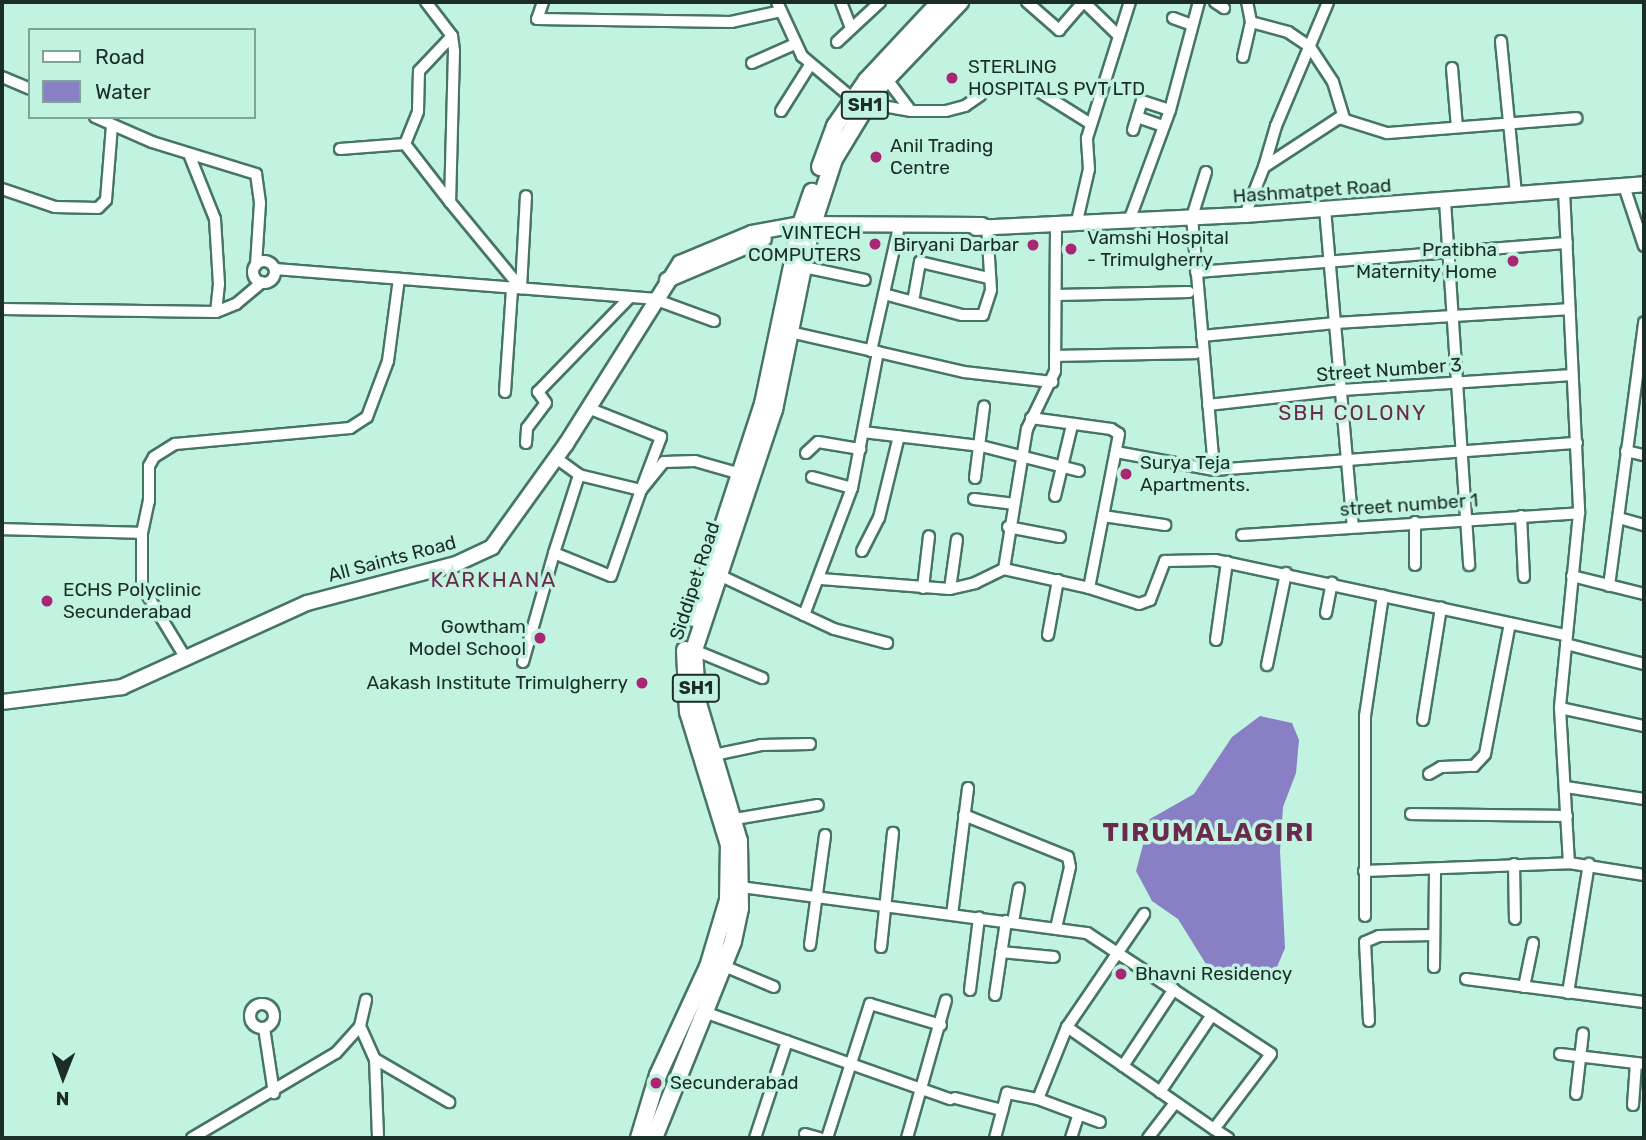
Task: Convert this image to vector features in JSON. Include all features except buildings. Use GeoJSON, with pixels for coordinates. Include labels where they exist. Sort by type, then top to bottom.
{"type":"FeatureCollection","features":[{"type":"Feature","properties":{"kind":"main road","name":"SH1"},"geometry":{"type":"LineString","coordinates":[[806,229],[860,101],[940,2]]}},
{"type":"Feature","properties":{"kind":"main road","name":"SH1"},"geometry":{"type":"LineString","coordinates":[[860,101],[960,2]]}},
{"type":"Feature","properties":{"kind":"main road","name":"Hashmatpet Road"},"geometry":{"type":"LineString","coordinates":[[806,229],[1129,221],[1245,215],[1644,184]]}},
{"type":"Feature","properties":{"kind":"main road","name":"Hashmatpet Road"},"geometry":{"type":"LineString","coordinates":[[806,229],[898,231],[985,225]]}},
{"type":"Feature","properties":{"kind":"main road","name":"Siddipet Road"},"geometry":{"type":"LineString","coordinates":[[654,1138],[733,941],[741,887],[735,819],[697,700],[694,650],[774,410],[804,267],[806,229]]}},
{"type":"Feature","properties":{"kind":"main road","name":"Siddipet Road"},"geometry":{"type":"LineString","coordinates":[[639,1138],[658,1075],[708,967],[728,900],[729,845],[688,712],[683,669],[686,639],[763,404],[806,229]]}},
{"type":"Feature","properties":{"kind":"main road","name":"All Saints Road"},"geometry":{"type":"LineString","coordinates":[[2,702],[108,691],[307,603],[456,565],[492,547],[556,458],[666,281],[751,244],[806,229]]}},
{"type":"Feature","properties":{"kind":"street"},"geometry":{"type":"LineString","coordinates":[[426,2],[452,36],[450,202]]}},
{"type":"Feature","properties":{"kind":"street"},"geometry":{"type":"LineString","coordinates":[[543,2],[537,19],[731,22],[779,6],[795,44],[810,65],[860,101],[911,111],[956,110],[981,95]]}},
{"type":"Feature","properties":{"kind":"street"},"geometry":{"type":"LineString","coordinates":[[841,2],[851,28]]}},
{"type":"Feature","properties":{"kind":"street"},"geometry":{"type":"LineString","coordinates":[[837,41],[880,2]]}},
{"type":"Feature","properties":{"kind":"street"},"geometry":{"type":"LineString","coordinates":[[1027,2],[1059,30],[1083,2],[1119,36]]}},
{"type":"Feature","properties":{"kind":"street"},"geometry":{"type":"LineString","coordinates":[[1077,221],[1089,169],[1086,144],[1130,2]]}},
{"type":"Feature","properties":{"kind":"street"},"geometry":{"type":"LineString","coordinates":[[1129,221],[1170,110],[1199,2]]}},
{"type":"Feature","properties":{"kind":"street"},"geometry":{"type":"LineString","coordinates":[[1243,57],[1251,22],[1247,2]]}},
{"type":"Feature","properties":{"kind":"street"},"geometry":{"type":"LineString","coordinates":[[1245,215],[1264,167],[1276,126],[1328,2]]}},
{"type":"Feature","properties":{"kind":"street"},"geometry":{"type":"LineString","coordinates":[[1173,18],[1192,25]]}},
{"type":"Feature","properties":{"kind":"street"},"geometry":{"type":"LineString","coordinates":[[1251,22],[1289,32],[1310,47],[1333,82],[1344,117]]}},
{"type":"Feature","properties":{"kind":"street"},"geometry":{"type":"LineString","coordinates":[[405,144],[418,111],[419,71],[452,36]]}},
{"type":"Feature","properties":{"kind":"street"},"geometry":{"type":"LineString","coordinates":[[1501,41],[1516,195]]}},
{"type":"Feature","properties":{"kind":"street"},"geometry":{"type":"LineString","coordinates":[[752,63],[795,44]]}},
{"type":"Feature","properties":{"kind":"street"},"geometry":{"type":"LineString","coordinates":[[781,111],[810,65]]}},
{"type":"Feature","properties":{"kind":"street"},"geometry":{"type":"LineString","coordinates":[[1452,68],[1457,127]]}},
{"type":"Feature","properties":{"kind":"street"},"geometry":{"type":"LineString","coordinates":[[2,77],[28,88]]}},
{"type":"Feature","properties":{"kind":"street"},"geometry":{"type":"LineString","coordinates":[[886,78],[911,111]]}},
{"type":"Feature","properties":{"kind":"street"},"geometry":{"type":"LineString","coordinates":[[1040,92],[1091,124]]}},
{"type":"Feature","properties":{"kind":"street"},"geometry":{"type":"LineString","coordinates":[[1133,130],[1142,101],[1170,110]]}},
{"type":"Feature","properties":{"kind":"street"},"geometry":{"type":"LineString","coordinates":[[1137,117],[1163,126]]}},
{"type":"Feature","properties":{"kind":"street"},"geometry":{"type":"LineString","coordinates":[[1344,117],[1387,133],[1576,118]]}},
{"type":"Feature","properties":{"kind":"street"},"geometry":{"type":"LineString","coordinates":[[1264,167],[1344,117]]}},
{"type":"Feature","properties":{"kind":"street"},"geometry":{"type":"LineString","coordinates":[[99,119],[189,154],[256,174],[260,188],[255,277],[262,282]]}},
{"type":"Feature","properties":{"kind":"street"},"geometry":{"type":"LineString","coordinates":[[2,189],[55,207],[98,208],[106,200],[112,125]]}},
{"type":"Feature","properties":{"kind":"street"},"geometry":{"type":"LineString","coordinates":[[340,149],[405,144]]}},
{"type":"Feature","properties":{"kind":"street"},"geometry":{"type":"LineString","coordinates":[[405,144],[517,288]]}},
{"type":"Feature","properties":{"kind":"street"},"geometry":{"type":"LineString","coordinates":[[189,154],[215,219],[219,272],[216,312]]}},
{"type":"Feature","properties":{"kind":"street"},"geometry":{"type":"LineString","coordinates":[[1206,172],[1192,217],[1214,470]]}},
{"type":"Feature","properties":{"kind":"street"},"geometry":{"type":"LineString","coordinates":[[1624,186],[1644,246]]}},
{"type":"Feature","properties":{"kind":"street"},"geometry":{"type":"LineString","coordinates":[[1564,191],[1579,513],[1560,708],[1569,863]]}},
{"type":"Feature","properties":{"kind":"street"},"geometry":{"type":"LineString","coordinates":[[505,393],[526,196]]}},
{"type":"Feature","properties":{"kind":"street"},"geometry":{"type":"LineString","coordinates":[[1445,201],[1469,565]]}},
{"type":"Feature","properties":{"kind":"street"},"geometry":{"type":"LineString","coordinates":[[1325,209],[1353,526]]}},
{"type":"Feature","properties":{"kind":"street"},"geometry":{"type":"LineString","coordinates":[[1004,569],[1008,527],[1022,454],[1031,418],[1052,382],[1057,356],[1056,222]]}},
{"type":"Feature","properties":{"kind":"street"},"geometry":{"type":"LineString","coordinates":[[884,295],[977,317],[987,310],[989,278],[985,225]]}},
{"type":"Feature","properties":{"kind":"street"},"geometry":{"type":"LineString","coordinates":[[804,615],[821,579],[852,488],[884,295],[898,231]]}},
{"type":"Feature","properties":{"kind":"street"},"geometry":{"type":"LineString","coordinates":[[1196,272],[1330,259],[1567,243]]}},
{"type":"Feature","properties":{"kind":"street"},"geometry":{"type":"LineString","coordinates":[[256,265],[267,261],[275,269],[654,299],[714,321]]}},
{"type":"Feature","properties":{"kind":"street"},"geometry":{"type":"LineString","coordinates":[[914,296],[920,262],[989,278]]}},
{"type":"Feature","properties":{"kind":"street"},"geometry":{"type":"LineString","coordinates":[[804,267],[865,280]]}},
{"type":"Feature","properties":{"kind":"street"},"geometry":{"type":"LineString","coordinates":[[2,309],[216,312],[236,304],[262,282],[274,278],[275,269]]}},
{"type":"Feature","properties":{"kind":"street"},"geometry":{"type":"LineString","coordinates":[[185,657],[143,592],[142,533],[149,501],[149,466],[162,449],[198,441],[350,428],[367,417],[388,361],[399,279]]}},
{"type":"Feature","properties":{"kind":"street"},"geometry":{"type":"LineString","coordinates":[[1057,295],[1189,292]]}},
{"type":"Feature","properties":{"kind":"street"},"geometry":{"type":"LineString","coordinates":[[526,443],[527,428],[546,402],[538,392],[630,297]]}},
{"type":"Feature","properties":{"kind":"street"},"geometry":{"type":"LineString","coordinates":[[1202,336],[1335,323],[1568,309]]}},
{"type":"Feature","properties":{"kind":"street"},"geometry":{"type":"LineString","coordinates":[[1609,586],[1626,451],[1640,384],[1644,322]]}},
{"type":"Feature","properties":{"kind":"street"},"geometry":{"type":"LineString","coordinates":[[789,332],[964,372],[1052,382]]}},
{"type":"Feature","properties":{"kind":"street"},"geometry":{"type":"LineString","coordinates":[[1057,356],[1196,353]]}},
{"type":"Feature","properties":{"kind":"street","name":"Street Number 3"},"geometry":{"type":"LineString","coordinates":[[1208,405],[1342,390],[1573,375]]}},
{"type":"Feature","properties":{"kind":"street"},"geometry":{"type":"LineString","coordinates":[[975,478],[984,407]]}},
{"type":"Feature","properties":{"kind":"street"},"geometry":{"type":"LineString","coordinates":[[554,553],[611,576],[660,437],[588,408]]}},
{"type":"Feature","properties":{"kind":"street"},"geometry":{"type":"LineString","coordinates":[[1031,418],[1118,431],[1089,587]]}},
{"type":"Feature","properties":{"kind":"street"},"geometry":{"type":"LineString","coordinates":[[1055,496],[1072,425]]}},
{"type":"Feature","properties":{"kind":"street"},"geometry":{"type":"LineString","coordinates":[[863,432],[981,446],[1022,454],[1079,471]]}},
{"type":"Feature","properties":{"kind":"street"},"geometry":{"type":"LineString","coordinates":[[862,551],[879,518],[899,436]]}},
{"type":"Feature","properties":{"kind":"street"},"geometry":{"type":"LineString","coordinates":[[806,453],[818,442],[860,449]]}},
{"type":"Feature","properties":{"kind":"street"},"geometry":{"type":"LineString","coordinates":[[1116,452],[1214,470],[1577,443]]}},
{"type":"Feature","properties":{"kind":"street"},"geometry":{"type":"LineString","coordinates":[[1626,451],[1644,455]]}},
{"type":"Feature","properties":{"kind":"street"},"geometry":{"type":"LineString","coordinates":[[556,458],[579,475],[641,490]]}},
{"type":"Feature","properties":{"kind":"street"},"geometry":{"type":"LineString","coordinates":[[641,490],[664,462],[695,461],[741,474]]}},
{"type":"Feature","properties":{"kind":"street"},"geometry":{"type":"LineString","coordinates":[[523,662],[579,475]]}},
{"type":"Feature","properties":{"kind":"street"},"geometry":{"type":"LineString","coordinates":[[812,477],[852,488]]}},
{"type":"Feature","properties":{"kind":"street"},"geometry":{"type":"LineString","coordinates":[[974,499],[1013,504]]}},
{"type":"Feature","properties":{"kind":"street","name":"street number 1"},"geometry":{"type":"LineString","coordinates":[[1242,535],[1579,513]]}},
{"type":"Feature","properties":{"kind":"street"},"geometry":{"type":"LineString","coordinates":[[1103,516],[1165,525]]}},
{"type":"Feature","properties":{"kind":"street"},"geometry":{"type":"LineString","coordinates":[[1521,516],[1524,577]]}},
{"type":"Feature","properties":{"kind":"street"},"geometry":{"type":"LineString","coordinates":[[1619,518],[1644,525]]}},
{"type":"Feature","properties":{"kind":"street"},"geometry":{"type":"LineString","coordinates":[[1415,522],[1415,565]]}},
{"type":"Feature","properties":{"kind":"street"},"geometry":{"type":"LineString","coordinates":[[1008,527],[1060,537]]}},
{"type":"Feature","properties":{"kind":"street"},"geometry":{"type":"LineString","coordinates":[[2,529],[142,533]]}},
{"type":"Feature","properties":{"kind":"street"},"geometry":{"type":"LineString","coordinates":[[923,588],[929,536]]}},
{"type":"Feature","properties":{"kind":"street"},"geometry":{"type":"LineString","coordinates":[[950,589],[957,540]]}},
{"type":"Feature","properties":{"kind":"street"},"geometry":{"type":"LineString","coordinates":[[821,579],[950,589],[975,583],[1004,569],[1089,587],[1132,604],[1146,603],[1165,561],[1227,562],[1510,623],[1644,664]]}},
{"type":"Feature","properties":{"kind":"street"},"geometry":{"type":"LineString","coordinates":[[1216,640],[1227,562]]}},
{"type":"Feature","properties":{"kind":"street"},"geometry":{"type":"LineString","coordinates":[[1268,665],[1286,573]]}},
{"type":"Feature","properties":{"kind":"street"},"geometry":{"type":"LineString","coordinates":[[719,575],[834,629],[887,643]]}},
{"type":"Feature","properties":{"kind":"street"},"geometry":{"type":"LineString","coordinates":[[1572,576],[1644,594]]}},
{"type":"Feature","properties":{"kind":"street"},"geometry":{"type":"LineString","coordinates":[[1048,635],[1058,580]]}},
{"type":"Feature","properties":{"kind":"street"},"geometry":{"type":"LineString","coordinates":[[1326,613],[1332,583]]}},
{"type":"Feature","properties":{"kind":"street"},"geometry":{"type":"LineString","coordinates":[[1365,916],[1365,716],[1382,596]]}},
{"type":"Feature","properties":{"kind":"street"},"geometry":{"type":"LineString","coordinates":[[1423,720],[1441,607]]}},
{"type":"Feature","properties":{"kind":"street"},"geometry":{"type":"LineString","coordinates":[[1429,774],[1441,767],[1474,766],[1485,754],[1510,623]]}},
{"type":"Feature","properties":{"kind":"street"},"geometry":{"type":"LineString","coordinates":[[694,650],[762,678]]}},
{"type":"Feature","properties":{"kind":"street"},"geometry":{"type":"LineString","coordinates":[[1560,708],[1644,726]]}},
{"type":"Feature","properties":{"kind":"street"},"geometry":{"type":"LineString","coordinates":[[714,755],[769,745],[810,744]]}},
{"type":"Feature","properties":{"kind":"street"},"geometry":{"type":"LineString","coordinates":[[1566,787],[1644,799]]}},
{"type":"Feature","properties":{"kind":"street"},"geometry":{"type":"LineString","coordinates":[[952,915],[968,788]]}},
{"type":"Feature","properties":{"kind":"street"},"geometry":{"type":"LineString","coordinates":[[735,819],[818,805]]}},
{"type":"Feature","properties":{"kind":"street"},"geometry":{"type":"LineString","coordinates":[[1411,814],[1567,816]]}},
{"type":"Feature","properties":{"kind":"street"},"geometry":{"type":"LineString","coordinates":[[964,815],[1069,857],[1056,928]]}},
{"type":"Feature","properties":{"kind":"street"},"geometry":{"type":"LineString","coordinates":[[881,947],[893,833]]}},
{"type":"Feature","properties":{"kind":"street"},"geometry":{"type":"LineString","coordinates":[[810,944],[825,835]]}},
{"type":"Feature","properties":{"kind":"street"},"geometry":{"type":"LineString","coordinates":[[1364,871],[1569,863],[1589,864],[1644,875]]}},
{"type":"Feature","properties":{"kind":"street"},"geometry":{"type":"LineString","coordinates":[[1514,864],[1515,919]]}},
{"type":"Feature","properties":{"kind":"street"},"geometry":{"type":"LineString","coordinates":[[1568,993],[1589,864]]}},
{"type":"Feature","properties":{"kind":"street"},"geometry":{"type":"LineString","coordinates":[[1434,967],[1435,869]]}},
{"type":"Feature","properties":{"kind":"street"},"geometry":{"type":"LineString","coordinates":[[741,887],[1087,933],[1271,1054],[1214,1129]]}},
{"type":"Feature","properties":{"kind":"street"},"geometry":{"type":"LineString","coordinates":[[995,995],[1001,952],[1018,889]]}},
{"type":"Feature","properties":{"kind":"street"},"geometry":{"type":"LineString","coordinates":[[1038,1099],[1067,1027],[1120,953],[1143,914]]}},
{"type":"Feature","properties":{"kind":"street"},"geometry":{"type":"LineString","coordinates":[[970,990],[979,918]]}},
{"type":"Feature","properties":{"kind":"street"},"geometry":{"type":"LineString","coordinates":[[1369,1021],[1365,942],[1379,936],[1434,935]]}},
{"type":"Feature","properties":{"kind":"street"},"geometry":{"type":"LineString","coordinates":[[1524,987],[1533,943]]}},
{"type":"Feature","properties":{"kind":"street"},"geometry":{"type":"LineString","coordinates":[[1001,952],[1054,957]]}},
{"type":"Feature","properties":{"kind":"street"},"geometry":{"type":"LineString","coordinates":[[724,966],[774,987]]}},
{"type":"Feature","properties":{"kind":"street"},"geometry":{"type":"LineString","coordinates":[[1466,979],[1644,1002]]}},
{"type":"Feature","properties":{"kind":"street"},"geometry":{"type":"LineString","coordinates":[[1123,1066],[1174,989]]}},
{"type":"Feature","properties":{"kind":"street"},"geometry":{"type":"LineString","coordinates":[[192,1138],[274,1093],[336,1053],[360,1026],[366,1000]]}},
{"type":"Feature","properties":{"kind":"street"},"geometry":{"type":"LineString","coordinates":[[907,1138],[946,1000]]}},
{"type":"Feature","properties":{"kind":"street"},"geometry":{"type":"LineString","coordinates":[[827,1138],[870,1004],[941,1025]]}},
{"type":"Feature","properties":{"kind":"street"},"geometry":{"type":"LineString","coordinates":[[704,1012],[852,1062],[920,1092],[1002,1110]]}},
{"type":"Feature","properties":{"kind":"street"},"geometry":{"type":"LineString","coordinates":[[1160,1092],[1212,1015]]}},
{"type":"Feature","properties":{"kind":"street"},"geometry":{"type":"LineString","coordinates":[[360,1026],[375,1059],[378,1138]]}},
{"type":"Feature","properties":{"kind":"street"},"geometry":{"type":"LineString","coordinates":[[1067,1027],[1228,1138]]}},
{"type":"Feature","properties":{"kind":"street"},"geometry":{"type":"LineString","coordinates":[[264,1028],[274,1093]]}},
{"type":"Feature","properties":{"kind":"street"},"geometry":{"type":"LineString","coordinates":[[1576,1094],[1583,1033]]}},
{"type":"Feature","properties":{"kind":"street"},"geometry":{"type":"LineString","coordinates":[[755,1138],[787,1041]]}},
{"type":"Feature","properties":{"kind":"street"},"geometry":{"type":"LineString","coordinates":[[1560,1054],[1640,1063],[1633,1105]]}},
{"type":"Feature","properties":{"kind":"street"},"geometry":{"type":"LineString","coordinates":[[375,1059],[449,1102]]}},
{"type":"Feature","properties":{"kind":"street"},"geometry":{"type":"LineString","coordinates":[[995,1138],[1002,1110],[1012,1091],[1100,1122]]}},
{"type":"Feature","properties":{"kind":"street"},"geometry":{"type":"LineString","coordinates":[[1148,1138],[1175,1103]]}},
{"type":"Feature","properties":{"kind":"street"},"geometry":{"type":"LineString","coordinates":[[1071,1138],[1079,1114]]}},
{"type":"Feature","properties":{"kind":"street"},"geometry":{"type":"LineString","coordinates":[[805,1134],[819,1138]]}},
{"type":"Feature","properties":{"kind":"water"},"geometry":{"type":"Polygon","coordinates":[[[1260,716],[1292,723],[1299,740],[1296,773],[1283,807],[1280,851],[1285,948],[1277,967],[1259,981],[1243,983],[1211,972],[1178,919],[1152,901],[1136,871],[1150,819],[1194,794],[1232,737],[1260,716]]]}},
{"type":"Feature","properties":{"kind":"place","name":"STERLING HOSPITALS PVT LTD"},"geometry":{"type":"Point","coordinates":[952,78]}},
{"type":"Feature","properties":{"kind":"place","name":"Anil Trading Centre"},"geometry":{"type":"Point","coordinates":[876,157]}},
{"type":"Feature","properties":{"kind":"place","name":"VINTECH COMPUTERS"},"geometry":{"type":"Point","coordinates":[875,244]}},
{"type":"Feature","properties":{"kind":"place","name":"Biryani Darbar"},"geometry":{"type":"Point","coordinates":[1033,245]}},
{"type":"Feature","properties":{"kind":"place","name":"Vamshi Hospital - Trimulgherry"},"geometry":{"type":"Point","coordinates":[1071,249]}},
{"type":"Feature","properties":{"kind":"place","name":"Pratibha Maternity Home"},"geometry":{"type":"Point","coordinates":[1513,261]}},
{"type":"Feature","properties":{"kind":"place","name":"Surya Teja Apartments."},"geometry":{"type":"Point","coordinates":[1126,474]}},
{"type":"Feature","properties":{"kind":"place","name":"ECHS Polyclinic Secunderabad"},"geometry":{"type":"Point","coordinates":[47,601]}},
{"type":"Feature","properties":{"kind":"place","name":"Gowtham Model School"},"geometry":{"type":"Point","coordinates":[540,638]}},
{"type":"Feature","properties":{"kind":"place","name":"Aakash Institute Trimulgherry"},"geometry":{"type":"Point","coordinates":[642,683]}},
{"type":"Feature","properties":{"kind":"place","name":"Bhavni Residency"},"geometry":{"type":"Point","coordinates":[1121,974]}},
{"type":"Feature","properties":{"kind":"place","name":"Secunderabad"},"geometry":{"type":"Point","coordinates":[656,1083]}},
{"type":"Feature","properties":{"kind":"district","name":"SBH COLONY"},"geometry":{"type":"Point","coordinates":[1353,413]}},
{"type":"Feature","properties":{"kind":"district","name":"KARKHANA"},"geometry":{"type":"Point","coordinates":[494,580]}},
{"type":"Feature","properties":{"kind":"district","name":"TIRUMALAGIRI"},"geometry":{"type":"Point","coordinates":[1209,833]}}]}
